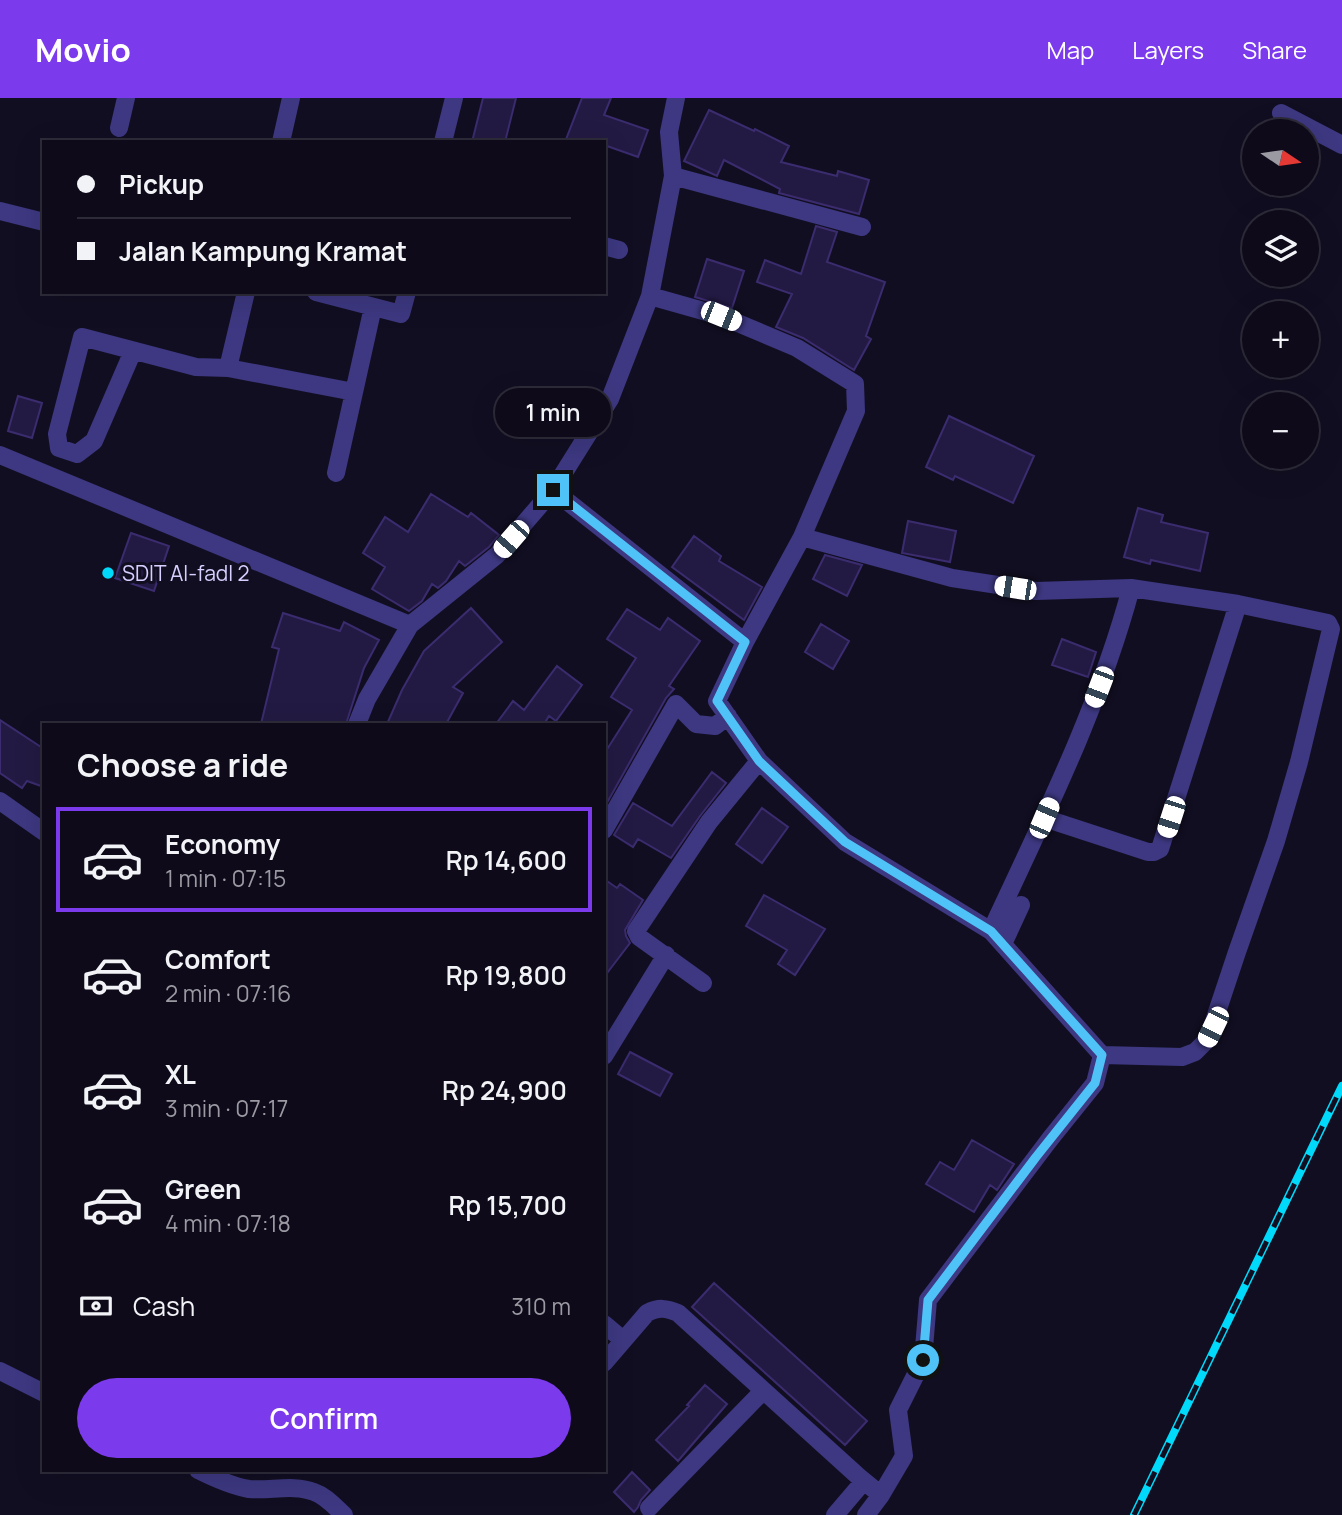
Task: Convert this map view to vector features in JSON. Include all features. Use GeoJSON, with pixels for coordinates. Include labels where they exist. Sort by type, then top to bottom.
{"type":"FeatureCollection","features":[{"type":"Feature","properties":{"kind":"street"},"geometry":{"type":"LineString","coordinates":[[119,128],[126,98]]}},
{"type":"Feature","properties":{"kind":"street"},"geometry":{"type":"LineString","coordinates":[[281,140],[291,98]]}},
{"type":"Feature","properties":{"kind":"street"},"geometry":{"type":"LineString","coordinates":[[444,140],[454,98]]}},
{"type":"Feature","properties":{"kind":"street"},"geometry":{"type":"LineString","coordinates":[[357,723],[367,699],[410,625],[497,555],[553,490],[610,399],[650,296],[673,176],[669,132],[676,98]]}},
{"type":"Feature","properties":{"kind":"street"},"geometry":{"type":"LineString","coordinates":[[1281,113],[1342,145]]}},
{"type":"Feature","properties":{"kind":"street"},"geometry":{"type":"LineString","coordinates":[[673,176],[862,227]]}},
{"type":"Feature","properties":{"kind":"street"},"geometry":{"type":"LineString","coordinates":[[0,211],[42,222]]}},
{"type":"Feature","properties":{"kind":"street"},"geometry":{"type":"LineString","coordinates":[[228,368],[246,294]]}},
{"type":"Feature","properties":{"kind":"street"},"geometry":{"type":"LineString","coordinates":[[324,294],[401,314],[406,294]]}},
{"type":"Feature","properties":{"kind":"street"},"geometry":{"type":"LineString","coordinates":[[650,296],[721,316],[797,348],[855,384],[856,411],[802,537],[745,642],[717,701],[759,761],[845,842],[997,938],[1102,1055],[1182,1057],[1195,1052],[1206,1041],[1213,1027],[1276,841],[1299,762],[1331,628],[1328,622],[1238,604],[1132,588],[1036,592],[952,578],[802,537]]}},
{"type":"Feature","properties":{"kind":"street"},"geometry":{"type":"LineString","coordinates":[[336,473],[373,307]]}},
{"type":"Feature","properties":{"kind":"street"},"geometry":{"type":"LineString","coordinates":[[133,351],[94,441],[77,454],[59,448],[57,435],[82,337],[196,367],[228,368],[354,392]]}},
{"type":"Feature","properties":{"kind":"street"},"geometry":{"type":"LineString","coordinates":[[0,455],[410,625]]}},
{"type":"Feature","properties":{"kind":"street"},"geometry":{"type":"LineString","coordinates":[[553,490],[745,642]]}},
{"type":"Feature","properties":{"kind":"street"},"geometry":{"type":"LineString","coordinates":[[997,938],[1095,699],[1118,637],[1132,588]]}},
{"type":"Feature","properties":{"kind":"street"},"geometry":{"type":"LineString","coordinates":[[1044,818],[1148,852],[1160,849],[1238,604]]}},
{"type":"Feature","properties":{"kind":"street"},"geometry":{"type":"LineString","coordinates":[[606,826],[676,704],[696,724],[715,726],[728,716]]}},
{"type":"Feature","properties":{"kind":"street"},"geometry":{"type":"LineString","coordinates":[[703,983],[636,934],[638,927],[709,822],[759,761]]}},
{"type":"Feature","properties":{"kind":"street"},"geometry":{"type":"LineString","coordinates":[[0,801],[42,831]]}},
{"type":"Feature","properties":{"kind":"street"},"geometry":{"type":"LineString","coordinates":[[997,938],[1021,905]]}},
{"type":"Feature","properties":{"kind":"street"},"geometry":{"type":"LineString","coordinates":[[606,1053],[666,955]]}},
{"type":"Feature","properties":{"kind":"street"},"geometry":{"type":"LineString","coordinates":[[866,1515],[904,1456],[898,1410],[923,1360],[928,1300],[1095,1083],[1102,1055]]}},
{"type":"Feature","properties":{"kind":"street"},"geometry":{"type":"LineString","coordinates":[[606,1361],[647,1313],[657,1308],[668,1308],[678,1313],[881,1495]]}},
{"type":"Feature","properties":{"kind":"street"},"geometry":{"type":"LineString","coordinates":[[606,1326],[623,1340]]}},
{"type":"Feature","properties":{"kind":"street"},"geometry":{"type":"LineString","coordinates":[[0,1371],[42,1392]]}},
{"type":"Feature","properties":{"kind":"street"},"geometry":{"type":"LineString","coordinates":[[649,1508],[763,1391]]}},
{"type":"Feature","properties":{"kind":"street"},"geometry":{"type":"LineString","coordinates":[[202,1472],[229,1485],[250,1489],[313,1491],[324,1496],[344,1515]]}},
{"type":"Feature","properties":{"kind":"street"},"geometry":{"type":"LineString","coordinates":[[835,1515],[864,1481]]}},
{"type":"Feature","properties":{"kind":"building"},"geometry":{"type":"Polygon","coordinates":[[[483,98],[516,98],[506,140],[472,140],[483,98]]]}},
{"type":"Feature","properties":{"kind":"building"},"geometry":{"type":"Polygon","coordinates":[[[582,98],[611,98],[604,115],[648,130],[638,157],[606,146],[606,140],[566,140],[582,98]]]}},
{"type":"Feature","properties":{"kind":"building"},"geometry":{"type":"Polygon","coordinates":[[[709,110],[789,146],[781,162],[837,176],[838,171],[869,180],[859,214],[779,193],[780,189],[724,160],[717,176],[684,161],[709,110]]]}},
{"type":"Feature","properties":{"kind":"building"},"geometry":{"type":"Polygon","coordinates":[[[816,226],[837,232],[827,262],[885,282],[866,336],[871,339],[854,370],[803,338],[776,327],[792,294],[757,282],[765,260],[801,274],[816,226]]]}},
{"type":"Feature","properties":{"kind":"building"},"geometry":{"type":"Polygon","coordinates":[[[707,259],[744,271],[732,308],[695,297],[707,259]]]}},
{"type":"Feature","properties":{"kind":"building"},"geometry":{"type":"Polygon","coordinates":[[[18,396],[42,403],[32,438],[8,431],[18,396]]]}},
{"type":"Feature","properties":{"kind":"building"},"geometry":{"type":"Polygon","coordinates":[[[949,416],[1034,456],[1013,503],[955,476],[953,480],[926,467],[949,416]]]}},
{"type":"Feature","properties":{"kind":"building"},"geometry":{"type":"Polygon","coordinates":[[[431,494],[468,517],[471,513],[499,535],[489,547],[465,566],[459,561],[446,581],[438,588],[432,584],[422,601],[409,611],[372,589],[385,567],[363,553],[385,517],[408,532],[431,494]]]}},
{"type":"Feature","properties":{"kind":"building"},"geometry":{"type":"Polygon","coordinates":[[[1138,508],[1163,515],[1161,522],[1208,533],[1200,571],[1151,560],[1150,564],[1124,557],[1138,508]]]}},
{"type":"Feature","properties":{"kind":"building"},"geometry":{"type":"Polygon","coordinates":[[[908,521],[956,531],[950,562],[902,553],[908,521]]]}},
{"type":"Feature","properties":{"kind":"building"},"geometry":{"type":"Polygon","coordinates":[[[131,533],[169,546],[154,591],[115,578],[131,533]]]}},
{"type":"Feature","properties":{"kind":"building"},"geometry":{"type":"Polygon","coordinates":[[[694,536],[721,556],[719,561],[762,587],[744,620],[672,567],[694,536]]]}},
{"type":"Feature","properties":{"kind":"building"},"geometry":{"type":"Polygon","coordinates":[[[825,555],[862,565],[847,596],[813,579],[825,555]]]}},
{"type":"Feature","properties":{"kind":"building"},"geometry":{"type":"Polygon","coordinates":[[[471,608],[502,642],[453,687],[463,693],[447,723],[387,723],[402,690],[424,651],[471,608]]]}},
{"type":"Feature","properties":{"kind":"building"},"geometry":{"type":"Polygon","coordinates":[[[627,609],[660,630],[668,618],[700,641],[669,686],[674,689],[666,698],[606,804],[606,751],[632,710],[611,697],[636,658],[607,639],[627,609]]]}},
{"type":"Feature","properties":{"kind":"building"},"geometry":{"type":"Polygon","coordinates":[[[283,613],[340,631],[344,622],[379,640],[364,668],[346,723],[261,723],[279,649],[272,647],[283,613]]]}},
{"type":"Feature","properties":{"kind":"building"},"geometry":{"type":"Polygon","coordinates":[[[821,624],[849,641],[833,669],[805,652],[821,624]]]}},
{"type":"Feature","properties":{"kind":"building"},"geometry":{"type":"Polygon","coordinates":[[[1062,639],[1096,652],[1088,677],[1052,665],[1062,639]]]}},
{"type":"Feature","properties":{"kind":"building"},"geometry":{"type":"Polygon","coordinates":[[[557,666],[582,685],[556,721],[549,716],[545,723],[497,723],[513,701],[524,710],[557,666]]]}},
{"type":"Feature","properties":{"kind":"building"},"geometry":{"type":"Polygon","coordinates":[[[0,720],[42,748],[42,786],[27,781],[22,788],[0,773],[0,720]]]}},
{"type":"Feature","properties":{"kind":"building"},"geometry":{"type":"Polygon","coordinates":[[[712,772],[726,783],[671,858],[638,839],[633,847],[614,835],[633,803],[672,826],[712,772]]]}},
{"type":"Feature","properties":{"kind":"building"},"geometry":{"type":"Polygon","coordinates":[[[762,808],[788,827],[762,863],[736,844],[762,808]]]}},
{"type":"Feature","properties":{"kind":"building"},"geometry":{"type":"Polygon","coordinates":[[[606,880],[617,888],[620,884],[643,900],[625,930],[630,943],[606,974],[606,880]]]}},
{"type":"Feature","properties":{"kind":"building"},"geometry":{"type":"Polygon","coordinates":[[[764,895],[825,929],[795,975],[778,964],[787,950],[746,926],[764,895]]]}},
{"type":"Feature","properties":{"kind":"building"},"geometry":{"type":"Polygon","coordinates":[[[630,1052],[672,1074],[660,1096],[618,1074],[630,1052]]]}},
{"type":"Feature","properties":{"kind":"building"},"geometry":{"type":"Polygon","coordinates":[[[972,1140],[1014,1164],[997,1190],[990,1185],[974,1212],[926,1184],[940,1162],[954,1170],[972,1140]]]}},
{"type":"Feature","properties":{"kind":"building"},"geometry":{"type":"Polygon","coordinates":[[[714,1283],[867,1421],[845,1445],[692,1307],[714,1283]]]}},
{"type":"Feature","properties":{"kind":"building"},"geometry":{"type":"Polygon","coordinates":[[[705,1385],[727,1404],[678,1461],[656,1440],[705,1385]]]}},
{"type":"Feature","properties":{"kind":"building"},"geometry":{"type":"Polygon","coordinates":[[[632,1472],[650,1490],[634,1512],[614,1492],[632,1472]]]}},
{"type":"Feature","properties":{"kind":"railway"},"geometry":{"type":"LineString","coordinates":[[1134,1515],[1342,1086]]}},
{"type":"Feature","properties":{"kind":"place","name":"SDIT Al-fadl 2"},"geometry":{"type":"Point","coordinates":[108,573]}},
{"type":"Feature","properties":{"kind":"route"},"geometry":{"type":"LineString","coordinates":[[553,490],[745,642],[717,701],[759,761],[845,842],[991,931],[1102,1055],[1095,1083],[928,1300],[923,1360]]}}]}
